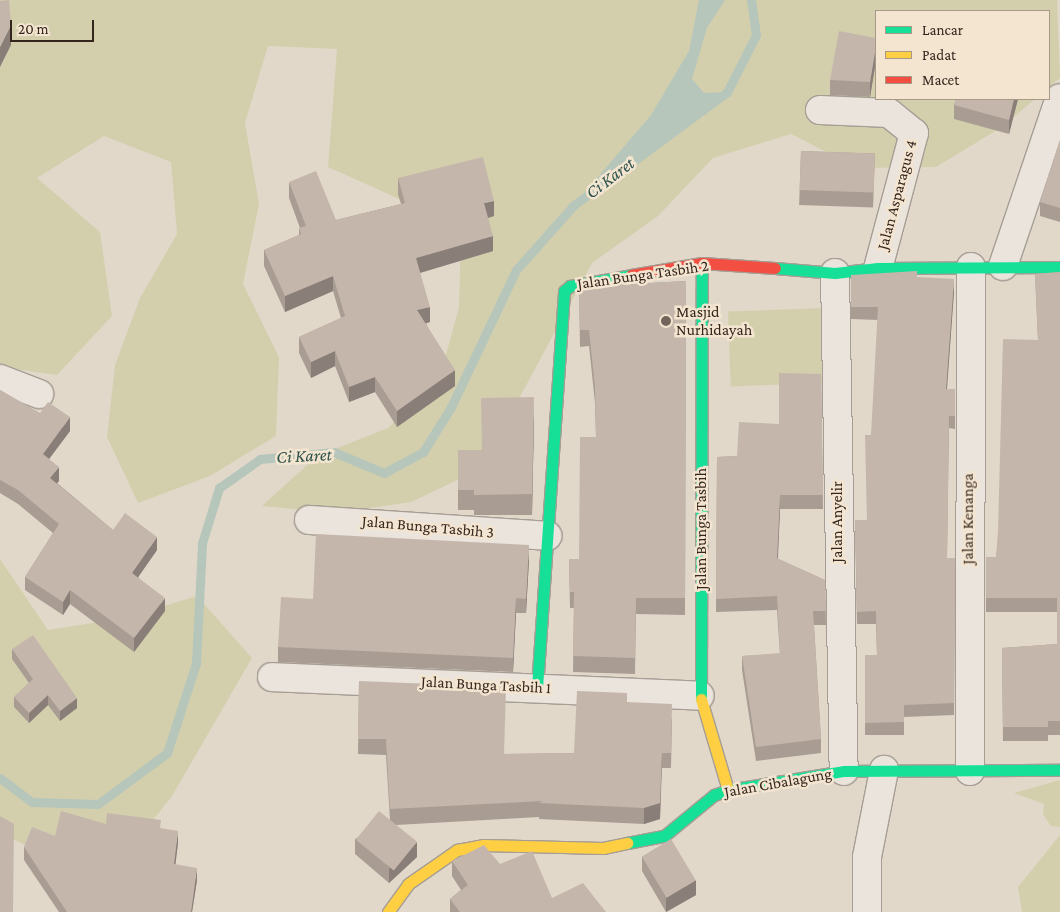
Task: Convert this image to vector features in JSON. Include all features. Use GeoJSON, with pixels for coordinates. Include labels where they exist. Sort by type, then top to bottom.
{"type":"FeatureCollection","features":[{"type":"Feature","properties":{"kind":"street"},"geometry":{"type":"LineString","coordinates":[[1004,266],[1060,98]]}},
{"type":"Feature","properties":{"kind":"street","name":"Jalan Asparagus 4"},"geometry":{"type":"LineString","coordinates":[[820,110],[889,113],[914,133],[878,268]]}},
{"type":"Feature","properties":{"kind":"street","name":"Jalan Bunga Tasbih 2"},"geometry":{"type":"LineString","coordinates":[[537,688],[564,291],[577,282],[702,263],[835,273],[878,268],[1060,267]]}},
{"type":"Feature","properties":{"kind":"street","name":"Jalan Bunga Tasbih"},"geometry":{"type":"LineString","coordinates":[[702,263],[700,696],[728,790]]}},
{"type":"Feature","properties":{"kind":"street","name":"Jalan Kenanga"},"geometry":{"type":"LineString","coordinates":[[970,771],[971,266]]}},
{"type":"Feature","properties":{"kind":"street","name":"Jalan Anyelir"},"geometry":{"type":"LineString","coordinates":[[835,273],[837,560],[844,771]]}},
{"type":"Feature","properties":{"kind":"street"},"geometry":{"type":"LineString","coordinates":[[0,379],[39,394]]}},
{"type":"Feature","properties":{"kind":"street","name":"Jalan Bunga Tasbih 3"},"geometry":{"type":"LineString","coordinates":[[308,520],[547,536]]}},
{"type":"Feature","properties":{"kind":"street","name":"Jalan Bunga Tasbih 1"},"geometry":{"type":"LineString","coordinates":[[272,677],[700,696]]}},
{"type":"Feature","properties":{"kind":"street"},"geometry":{"type":"LineString","coordinates":[[868,912],[867,856],[884,770]]}},
{"type":"Feature","properties":{"kind":"street","name":"Jalan Cibalagung"},"geometry":{"type":"LineString","coordinates":[[388,912],[408,884],[457,850],[483,845],[604,848],[664,836],[714,795],[728,790],[844,771],[1060,770]]}},
{"type":"Feature","properties":{"kind":"shaded area"},"geometry":{"type":"Polygon","coordinates":[[[0,0],[1057,0],[1060,78],[1050,86],[1050,10],[875,10],[875,100],[1034,100],[1002,127],[936,167],[858,168],[791,134],[713,158],[658,216],[592,263],[481,469],[411,502],[335,513],[262,506],[317,456],[388,428],[440,377],[459,307],[461,235],[397,198],[328,167],[337,49],[268,46],[245,123],[259,204],[243,284],[279,357],[276,436],[210,476],[138,503],[107,437],[115,365],[140,298],[177,234],[171,162],[104,136],[37,178],[100,232],[112,316],[57,375],[0,367],[0,0]]]}},
{"type":"Feature","properties":{"kind":"shaded area"},"geometry":{"type":"Polygon","coordinates":[[[828,308],[831,383],[731,386],[728,311],[828,308]]]}},
{"type":"Feature","properties":{"kind":"shaded area"},"geometry":{"type":"Polygon","coordinates":[[[0,559],[48,630],[124,618],[197,596],[252,658],[172,796],[123,858],[46,856],[0,832],[0,559]]]}},
{"type":"Feature","properties":{"kind":"shaded area"},"geometry":{"type":"Polygon","coordinates":[[[1060,780],[1060,827],[1051,826],[1043,814],[1044,804],[1014,793],[1060,780]]]}},
{"type":"Feature","properties":{"kind":"shaded area"},"geometry":{"type":"Polygon","coordinates":[[[1060,835],[1060,912],[1022,912],[1018,887],[1060,835]]]}},
{"type":"Feature","properties":{"kind":"water"},"geometry":{"type":"Polygon","coordinates":[[[699,0],[725,0],[707,28],[692,79],[704,93],[727,92],[574,205],[651,115],[689,51],[699,0]]]}},
{"type":"Feature","properties":{"kind":"building"},"geometry":{"type":"Polygon","coordinates":[[[9,0],[11,25],[0,47],[0,1],[9,0]]]}},
{"type":"Feature","properties":{"kind":"building"},"geometry":{"type":"Polygon","coordinates":[[[839,31],[875,38],[875,52],[870,82],[830,80],[839,31]]]}},
{"type":"Feature","properties":{"kind":"building"},"geometry":{"type":"Polygon","coordinates":[[[956,100],[1014,100],[1009,120],[954,105],[956,100]]]}},
{"type":"Feature","properties":{"kind":"building"},"geometry":{"type":"Polygon","coordinates":[[[1060,140],[1060,208],[1040,202],[1060,140]]]}},
{"type":"Feature","properties":{"kind":"building"},"geometry":{"type":"Polygon","coordinates":[[[801,151],[875,154],[874,193],[800,190],[801,151]]]}},
{"type":"Feature","properties":{"kind":"building"},"geometry":{"type":"Polygon","coordinates":[[[483,157],[494,201],[484,203],[493,236],[416,258],[430,307],[417,310],[455,370],[397,411],[375,377],[349,387],[335,351],[311,362],[299,337],[345,316],[333,276],[285,296],[264,250],[301,234],[299,228],[306,226],[289,182],[316,171],[336,220],[405,203],[398,178],[483,157]]]}},
{"type":"Feature","properties":{"kind":"building"},"geometry":{"type":"Polygon","coordinates":[[[917,271],[917,277],[954,279],[946,389],[955,389],[955,416],[949,416],[947,558],[955,558],[954,703],[904,705],[904,722],[865,723],[865,655],[877,655],[876,611],[857,612],[855,520],[867,520],[865,435],[871,435],[878,307],[851,307],[851,275],[917,271]]]}},
{"type":"Feature","properties":{"kind":"building"},"geometry":{"type":"Polygon","coordinates":[[[1060,272],[1060,721],[1048,721],[1048,727],[1003,727],[1002,648],[1057,644],[1057,598],[986,598],[986,557],[996,557],[998,532],[1003,339],[1038,340],[1035,274],[1060,272]]]}},
{"type":"Feature","properties":{"kind":"building"},"geometry":{"type":"Polygon","coordinates":[[[686,281],[685,598],[636,598],[635,658],[573,656],[574,592],[570,592],[569,559],[579,559],[580,437],[596,437],[595,387],[589,330],[580,330],[579,287],[686,281]]]}},
{"type":"Feature","properties":{"kind":"building"},"geometry":{"type":"Polygon","coordinates":[[[779,373],[821,374],[823,495],[780,495],[777,558],[825,580],[826,611],[813,611],[821,739],[756,747],[742,656],[780,653],[777,596],[716,599],[717,457],[737,456],[739,422],[779,424],[779,373]]]}},
{"type":"Feature","properties":{"kind":"building"},"geometry":{"type":"Polygon","coordinates":[[[0,390],[40,413],[48,402],[70,417],[43,454],[59,467],[50,478],[113,530],[125,513],[157,537],[132,573],[165,598],[134,638],[70,590],[63,602],[25,577],[59,524],[18,490],[0,480],[0,390]]]}},
{"type":"Feature","properties":{"kind":"building"},"geometry":{"type":"Polygon","coordinates":[[[534,397],[532,494],[474,495],[474,490],[458,490],[458,450],[482,450],[481,398],[534,397]]]}},
{"type":"Feature","properties":{"kind":"building"},"geometry":{"type":"Polygon","coordinates":[[[316,534],[529,545],[526,599],[516,598],[513,658],[278,647],[281,597],[313,599],[316,534]]]}},
{"type":"Feature","properties":{"kind":"building"},"geometry":{"type":"Polygon","coordinates":[[[33,635],[77,698],[60,711],[48,695],[29,713],[14,697],[33,679],[12,649],[33,635]]]}},
{"type":"Feature","properties":{"kind":"building"},"geometry":{"type":"Polygon","coordinates":[[[359,681],[506,687],[504,754],[574,753],[577,691],[627,693],[627,702],[672,704],[671,753],[662,753],[660,803],[644,808],[539,803],[543,801],[390,809],[386,739],[358,739],[359,681]]]}},
{"type":"Feature","properties":{"kind":"building"},"geometry":{"type":"Polygon","coordinates":[[[61,811],[106,824],[107,813],[161,820],[160,828],[178,831],[174,864],[197,868],[191,912],[67,912],[24,847],[32,827],[55,836],[61,811]]]}},
{"type":"Feature","properties":{"kind":"building"},"geometry":{"type":"Polygon","coordinates":[[[379,811],[417,842],[394,871],[356,840],[379,811]]]}},
{"type":"Feature","properties":{"kind":"building"},"geometry":{"type":"Polygon","coordinates":[[[0,816],[14,824],[13,912],[0,912],[0,816]]]}},
{"type":"Feature","properties":{"kind":"building"},"geometry":{"type":"Polygon","coordinates":[[[671,839],[696,880],[667,898],[642,857],[671,839]]]}},
{"type":"Feature","properties":{"kind":"building"},"geometry":{"type":"Polygon","coordinates":[[[484,845],[500,864],[532,851],[552,898],[583,883],[606,912],[460,912],[450,899],[468,885],[452,861],[484,845]]]}},
{"type":"Feature","properties":{"kind":"waterway","name":"Ci Karet"},"geometry":{"type":"LineString","coordinates":[[0,778],[32,802],[98,804],[167,753],[196,663],[202,543],[219,488],[260,459],[334,452],[384,473],[423,452],[451,407],[516,270],[574,205],[727,92],[756,35],[751,0]]}},
{"type":"Feature","properties":{"kind":"traffic: fast"},"geometry":{"type":"LineString","coordinates":[[701,699],[702,263]]}},
{"type":"Feature","properties":{"kind":"traffic: fast"},"geometry":{"type":"LineString","coordinates":[[775,268],[835,273],[878,268],[1060,267]]}},
{"type":"Feature","properties":{"kind":"traffic: fast"},"geometry":{"type":"LineString","coordinates":[[537,688],[564,291],[570,286],[631,275]]}},
{"type":"Feature","properties":{"kind":"traffic: fast"},"geometry":{"type":"LineString","coordinates":[[627,843],[664,836],[714,795],[728,790],[844,771],[1060,770]]}},
{"type":"Feature","properties":{"kind":"traffic: slow"},"geometry":{"type":"LineString","coordinates":[[701,699],[728,790]]}},
{"type":"Feature","properties":{"kind":"traffic: slow"},"geometry":{"type":"LineString","coordinates":[[388,912],[408,884],[457,850],[483,845],[603,848],[627,843]]}},
{"type":"Feature","properties":{"kind":"traffic: jam"},"geometry":{"type":"LineString","coordinates":[[631,275],[702,263],[775,268]]}},
{"type":"Feature","properties":{"kind":"place","name":"Masjid Nurhidayah"},"geometry":{"type":"Point","coordinates":[666,321]}}]}
